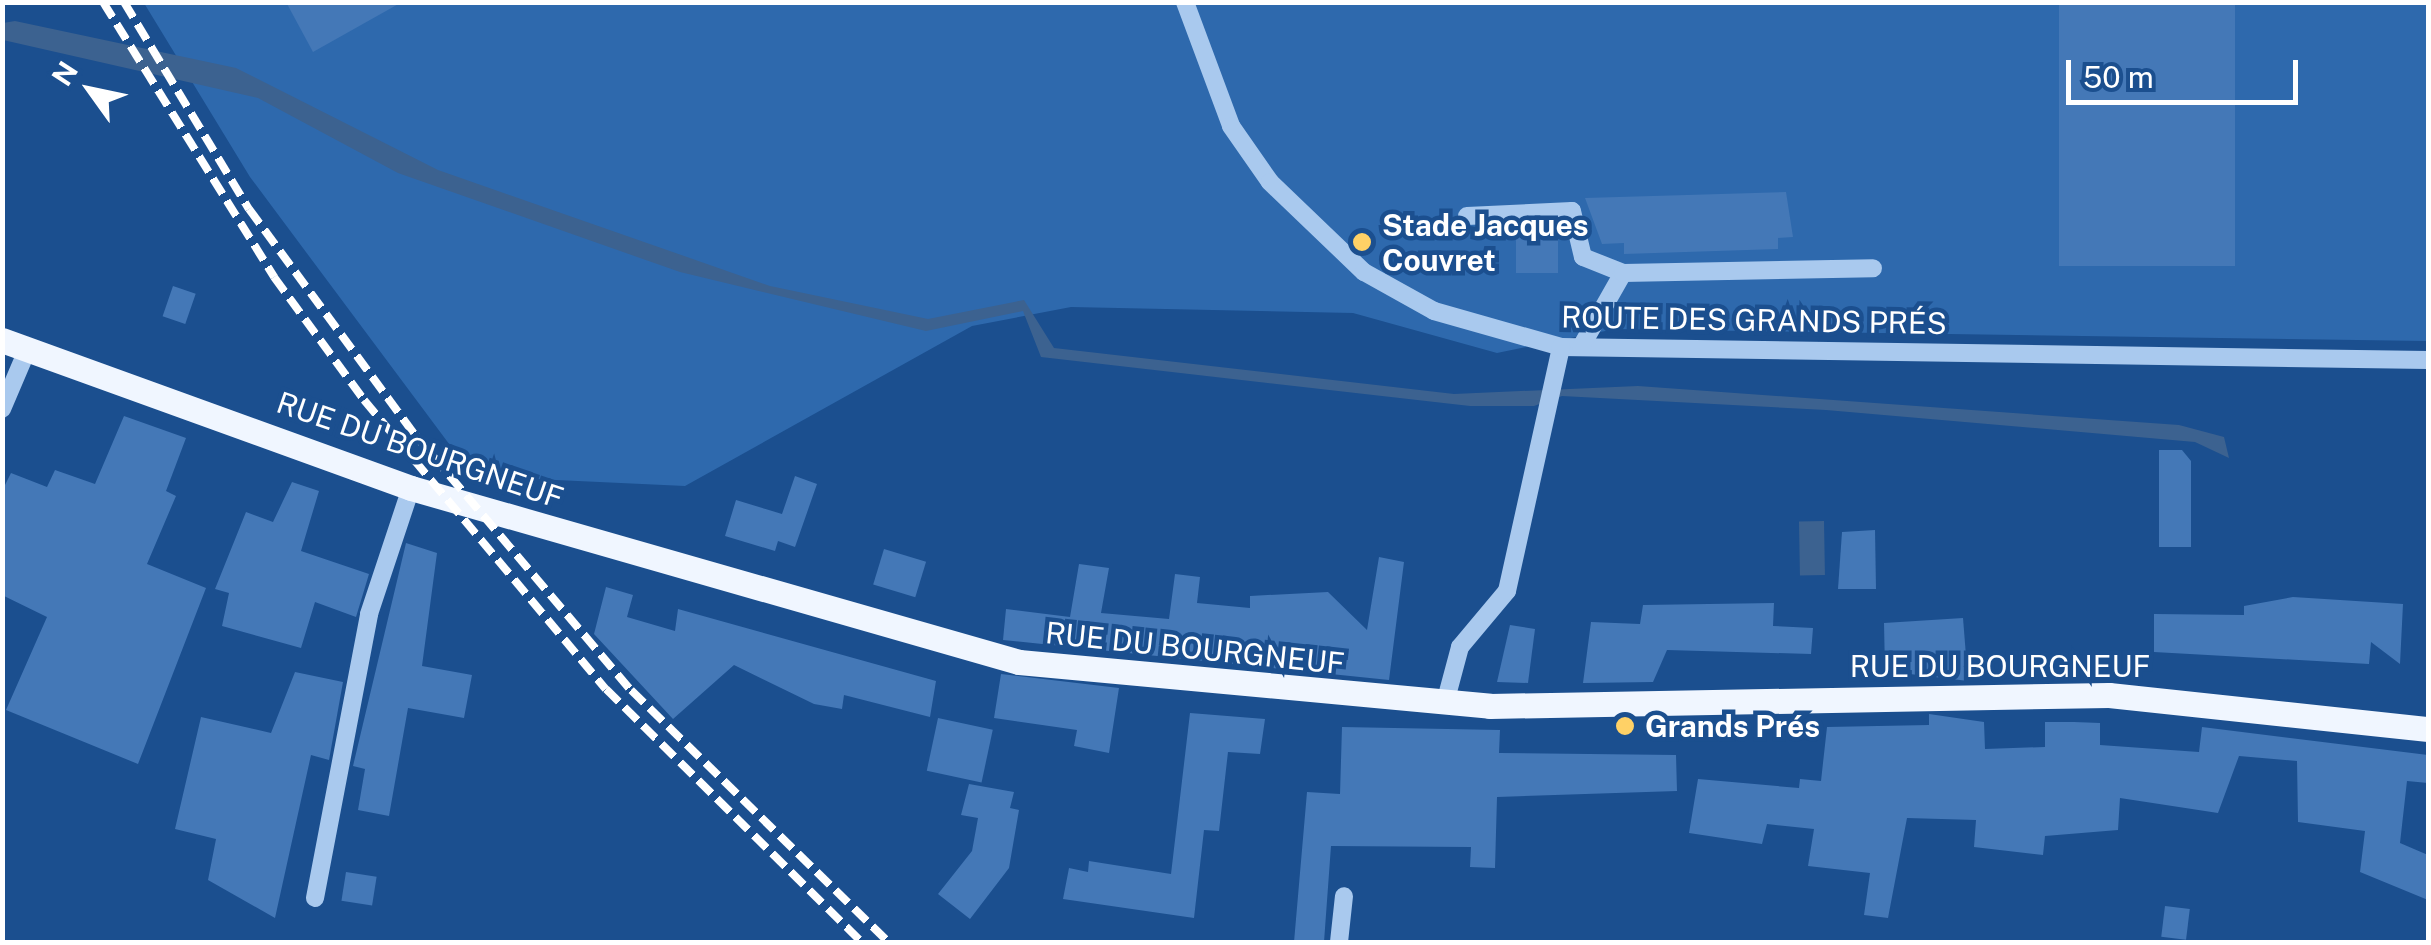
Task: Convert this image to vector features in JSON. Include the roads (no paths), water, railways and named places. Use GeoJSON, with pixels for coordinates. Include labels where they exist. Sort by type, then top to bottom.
{"type":"FeatureCollection","features":[{"type":"Feature","properties":{"kind":"main road","name":"RUE DU BOURGNEUF"},"geometry":{"type":"LineString","coordinates":[[2,340],[411,488],[1019,662],[1446,703],[2110,695],[2428,729]]}},
{"type":"Feature","properties":{"kind":"street","name":"ROUTE DES GRANDS PRÉS"},"geometry":{"type":"LineString","coordinates":[[1185,2],[1230,126],[1314,232],[1434,311],[1571,347],[2428,360]]}},
{"type":"Feature","properties":{"kind":"street"},"geometry":{"type":"LineString","coordinates":[[1467,216],[1572,211],[1583,257],[1622,273],[1873,268]]}},
{"type":"Feature","properties":{"kind":"street"},"geometry":{"type":"LineString","coordinates":[[1446,703],[1460,647],[1506,591],[1549,406],[1550,385],[1622,273]]}},
{"type":"Feature","properties":{"kind":"street"},"geometry":{"type":"LineString","coordinates":[[2,409],[28,348]]}},
{"type":"Feature","properties":{"kind":"street"},"geometry":{"type":"LineString","coordinates":[[314,898],[369,614],[411,488]]}},
{"type":"Feature","properties":{"kind":"street"},"geometry":{"type":"LineString","coordinates":[[1339,942],[1344,896]]}},
{"type":"Feature","properties":{"kind":"railway"},"geometry":{"type":"LineString","coordinates":[[103,2],[274,277],[364,400],[606,689],[862,942]]}},
{"type":"Feature","properties":{"kind":"railway"},"geometry":{"type":"LineString","coordinates":[[124,2],[249,209],[416,436],[631,690],[888,942]]}},
{"type":"Feature","properties":{"kind":"place","name":"Stade Jacques Couvret"},"geometry":{"type":"Point","coordinates":[1362,242]}},
{"type":"Feature","properties":{"kind":"place","name":"Grands Prés"},"geometry":{"type":"Point","coordinates":[1625,726]}}]}
